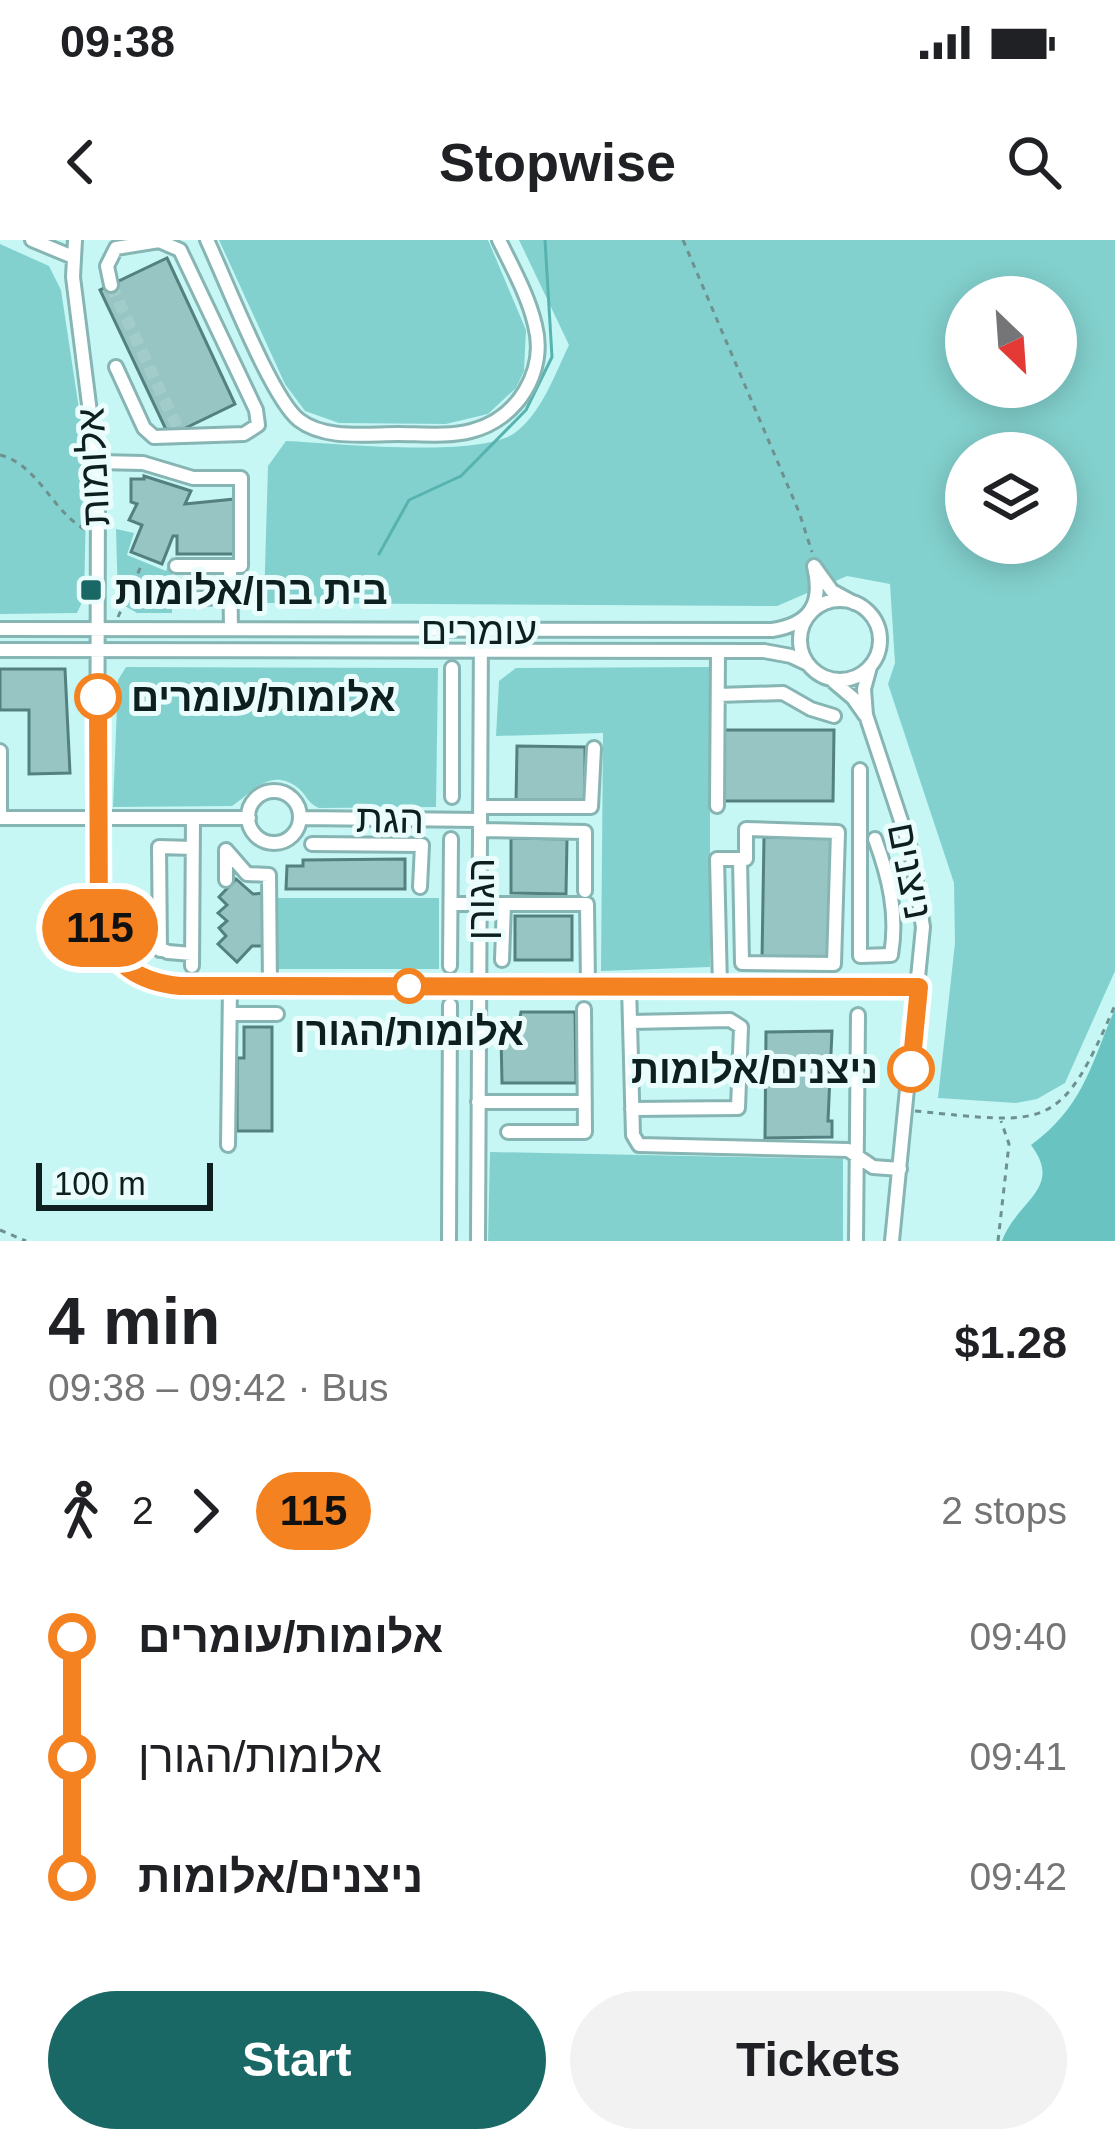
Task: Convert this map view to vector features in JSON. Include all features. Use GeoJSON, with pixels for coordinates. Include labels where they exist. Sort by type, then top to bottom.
{"type":"FeatureCollection","features":[{"type":"Feature","properties":{"kind":"street"},"geometry":{"type":"LineString","coordinates":[[32,240],[73,257]]}},
{"type":"Feature","properties":{"kind":"street","name":"אלומות"},"geometry":{"type":"LineString","coordinates":[[75,240],[73,257],[98,462],[97,904],[99,924],[122,965],[148,981],[230,986],[919,987]]}},
{"type":"Feature","properties":{"kind":"street"},"geometry":{"type":"LineString","coordinates":[[207,240],[283,401],[299,420],[349,434],[471,431],[492,423],[525,394],[538,352],[536,327],[499,240]]}},
{"type":"Feature","properties":{"kind":"street"},"geometry":{"type":"LineString","coordinates":[[111,285],[107,266],[116,248],[159,241],[180,250],[256,410],[256,429],[244,434],[157,437],[147,432],[116,368]]}},
{"type":"Feature","properties":{"kind":"street"},"geometry":{"type":"LineString","coordinates":[[200,289],[224,277]]}},
{"type":"Feature","properties":{"kind":"street"},"geometry":{"type":"LineString","coordinates":[[232,357],[256,346]]}},
{"type":"Feature","properties":{"kind":"street"},"geometry":{"type":"LineString","coordinates":[[98,462],[143,463],[193,478],[241,478],[241,566],[176,566]]}},
{"type":"Feature","properties":{"kind":"street"},"geometry":{"type":"LineString","coordinates":[[230,566],[231,629]]}},
{"type":"Feature","properties":{"kind":"street"},"geometry":{"type":"LineString","coordinates":[[814,566],[832,591],[872,616],[879,631],[880,646],[870,667],[849,679],[826,678],[808,664],[801,650],[801,634],[818,593],[814,566]]}},
{"type":"Feature","properties":{"kind":"street"},"geometry":{"type":"LineString","coordinates":[[177,598],[230,597]]}},
{"type":"Feature","properties":{"kind":"street"},"geometry":{"type":"LineString","coordinates":[[811,614],[831,602],[854,603]]}},
{"type":"Feature","properties":{"kind":"street","name":"עומרים"},"geometry":{"type":"LineString","coordinates":[[0,629],[772,630],[811,614]]}},
{"type":"Feature","properties":{"kind":"street","name":"הגורן"},"geometry":{"type":"LineString","coordinates":[[478,1241],[481,629]]}},
{"type":"Feature","properties":{"kind":"street","name":"עומרים"},"geometry":{"type":"LineString","coordinates":[[0,650],[779,652],[808,664]]}},
{"type":"Feature","properties":{"kind":"street"},"geometry":{"type":"LineString","coordinates":[[717,806],[718,651]]}},
{"type":"Feature","properties":{"kind":"street","name":"ניצנים"},"geometry":{"type":"LineString","coordinates":[[870,667],[864,689],[868,721],[905,827],[922,908],[908,1110],[892,1241]]}},
{"type":"Feature","properties":{"kind":"street"},"geometry":{"type":"LineString","coordinates":[[452,668],[452,797]]}},
{"type":"Feature","properties":{"kind":"street","name":"ניצנים"},"geometry":{"type":"LineString","coordinates":[[826,678],[853,698],[868,721]]}},
{"type":"Feature","properties":{"kind":"street"},"geometry":{"type":"LineString","coordinates":[[718,695],[783,693],[834,716]]}},
{"type":"Feature","properties":{"kind":"street"},"geometry":{"type":"LineString","coordinates":[[452,734],[480,734]]}},
{"type":"Feature","properties":{"kind":"street"},"geometry":{"type":"LineString","coordinates":[[480,819],[591,807],[594,748]]}},
{"type":"Feature","properties":{"kind":"street"},"geometry":{"type":"LineString","coordinates":[[0,751],[0,818],[249,818]]}},
{"type":"Feature","properties":{"kind":"street"},"geometry":{"type":"LineString","coordinates":[[860,770],[868,839],[860,956],[892,955],[892,898],[868,839]]}},
{"type":"Feature","properties":{"kind":"street"},"geometry":{"type":"LineString","coordinates":[[274,792],[292,798],[300,818],[294,835],[275,843],[257,836],[249,818],[255,800],[274,792]]}},
{"type":"Feature","properties":{"kind":"street"},"geometry":{"type":"LineString","coordinates":[[193,818],[193,848],[192,960],[153,946],[160,847],[193,848]]}},
{"type":"Feature","properties":{"kind":"street","name":"הגת"},"geometry":{"type":"LineString","coordinates":[[300,818],[480,819]]}},
{"type":"Feature","properties":{"kind":"street"},"geometry":{"type":"LineString","coordinates":[[382,819],[382,844]]}},
{"type":"Feature","properties":{"kind":"street"},"geometry":{"type":"LineString","coordinates":[[480,819],[585,832],[585,891]]}},
{"type":"Feature","properties":{"kind":"street"},"geometry":{"type":"LineString","coordinates":[[868,839],[905,827]]}},
{"type":"Feature","properties":{"kind":"street"},"geometry":{"type":"LineString","coordinates":[[720,986],[717,859],[740,859],[746,859],[746,829],[838,832],[834,964],[742,963],[740,859]]}},
{"type":"Feature","properties":{"kind":"street"},"geometry":{"type":"LineString","coordinates":[[450,966],[451,839]]}},
{"type":"Feature","properties":{"kind":"street"},"geometry":{"type":"LineString","coordinates":[[312,844],[422,844],[421,887]]}},
{"type":"Feature","properties":{"kind":"street"},"geometry":{"type":"LineString","coordinates":[[226,880],[226,850],[247,874],[269,874],[269,986]]}},
{"type":"Feature","properties":{"kind":"street"},"geometry":{"type":"LineString","coordinates":[[451,904],[587,904],[588,986]]}},
{"type":"Feature","properties":{"kind":"street"},"geometry":{"type":"LineString","coordinates":[[502,960],[504,904]]}},
{"type":"Feature","properties":{"kind":"street"},"geometry":{"type":"LineString","coordinates":[[719,926],[741,926]]}},
{"type":"Feature","properties":{"kind":"street"},"geometry":{"type":"LineString","coordinates":[[228,1145],[230,986]]}},
{"type":"Feature","properties":{"kind":"street"},"geometry":{"type":"LineString","coordinates":[[629,986],[633,1135],[639,1145],[848,1150],[873,1167],[900,1169]]}},
{"type":"Feature","properties":{"kind":"street"},"geometry":{"type":"LineString","coordinates":[[449,1241],[450,1005]]}},
{"type":"Feature","properties":{"kind":"street"},"geometry":{"type":"LineString","coordinates":[[508,1132],[585,1132],[584,1009]]}},
{"type":"Feature","properties":{"kind":"street"},"geometry":{"type":"LineString","coordinates":[[230,1014],[277,1014]]}},
{"type":"Feature","properties":{"kind":"street"},"geometry":{"type":"LineString","coordinates":[[856,1241],[859,1016]]}},
{"type":"Feature","properties":{"kind":"street"},"geometry":{"type":"LineString","coordinates":[[630,1022],[730,1020],[741,1027],[738,1108],[632,1109]]}},
{"type":"Feature","properties":{"kind":"street"},"geometry":{"type":"LineString","coordinates":[[449,1090],[585,1102]]}},
{"type":"Feature","properties":{"kind":"street"},"geometry":{"type":"LineString","coordinates":[[449,1216],[478,1216]]}},
{"type":"Feature","properties":{"kind":"path"},"geometry":{"type":"LineString","coordinates":[[682,240],[800,512],[814,566]]}},
{"type":"Feature","properties":{"kind":"path"},"geometry":{"type":"LineString","coordinates":[[0,455],[13,458],[76,525],[98,537]]}},
{"type":"Feature","properties":{"kind":"path"},"geometry":{"type":"LineString","coordinates":[[113,629],[142,564]]}},
{"type":"Feature","properties":{"kind":"path"},"geometry":{"type":"LineString","coordinates":[[908,1110],[1001,1119],[1032,1115],[1066,1099],[1080,1082],[1115,1005]]}},
{"type":"Feature","properties":{"kind":"path"},"geometry":{"type":"LineString","coordinates":[[998,1241],[1009,1144],[1001,1119]]}},
{"type":"Feature","properties":{"kind":"path"},"geometry":{"type":"LineString","coordinates":[[0,1230],[26,1241]]}},
{"type":"Feature","properties":{"kind":"shaded area"},"geometry":{"type":"Polygon","coordinates":[[[219,240],[488,240],[526,330],[524,371],[516,388],[488,414],[446,424],[339,423],[305,411],[285,384],[219,240]]]}},
{"type":"Feature","properties":{"kind":"shaded area"},"geometry":{"type":"Polygon","coordinates":[[[519,240],[1115,240],[1115,971],[1065,1083],[1037,1099],[1016,1103],[938,1098],[955,943],[954,883],[888,684],[895,663],[890,584],[847,576],[777,606],[264,603],[268,466],[286,441],[472,445],[516,432],[547,392],[569,345],[519,240]]]}},
{"type":"Feature","properties":{"kind":"shaded area"},"geometry":{"type":"Polygon","coordinates":[[[0,244],[49,266],[61,290],[87,462],[84,598],[77,613],[0,614],[0,244]]]}},
{"type":"Feature","properties":{"kind":"shaded area"},"geometry":{"type":"Polygon","coordinates":[[[116,529],[134,533],[127,555],[166,571],[172,556],[172,613],[137,613],[118,602],[116,529]]]}},
{"type":"Feature","properties":{"kind":"shaded area"},"geometry":{"type":"Polygon","coordinates":[[[126,667],[438,668],[436,807],[319,808],[297,787],[278,780],[262,784],[232,806],[113,807],[118,680],[126,667]]]}},
{"type":"Feature","properties":{"kind":"shaded area"},"geometry":{"type":"Polygon","coordinates":[[[710,667],[710,967],[601,971],[603,733],[496,736],[499,681],[516,668],[710,667]]]}},
{"type":"Feature","properties":{"kind":"shaded area"},"geometry":{"type":"Polygon","coordinates":[[[274,898],[439,898],[439,969],[274,969],[274,898]]]}},
{"type":"Feature","properties":{"kind":"shaded area"},"geometry":{"type":"Polygon","coordinates":[[[1115,1009],[1115,1241],[1002,1241],[1040,1184],[1040,1160],[1031,1145],[1074,1100],[1115,1009]]]}},
{"type":"Feature","properties":{"kind":"shaded area"},"geometry":{"type":"Polygon","coordinates":[[[490,1152],[843,1159],[843,1241],[488,1241],[490,1152]]]}},
{"type":"Feature","properties":{"kind":"building"},"geometry":{"type":"Polygon","coordinates":[[[167,258],[235,404],[169,436],[100,290],[167,258]]]}},
{"type":"Feature","properties":{"kind":"building"},"geometry":{"type":"Polygon","coordinates":[[[144,476],[191,491],[185,504],[235,499],[235,554],[177,554],[177,536],[162,564],[131,552],[142,525],[129,520],[137,504],[131,502],[131,479],[144,476]]]}},
{"type":"Feature","properties":{"kind":"building"},"geometry":{"type":"Polygon","coordinates":[[[0,669],[65,669],[70,773],[29,774],[29,710],[0,710],[0,669]]]}},
{"type":"Feature","properties":{"kind":"building"},"geometry":{"type":"Polygon","coordinates":[[[723,730],[834,730],[833,801],[722,801],[723,730]]]}},
{"type":"Feature","properties":{"kind":"building"},"geometry":{"type":"Polygon","coordinates":[[[517,746],[585,747],[585,803],[516,803],[517,746]]]}},
{"type":"Feature","properties":{"kind":"building"},"geometry":{"type":"Polygon","coordinates":[[[764,837],[833,838],[831,960],[762,959],[764,837]]]}},
{"type":"Feature","properties":{"kind":"building"},"geometry":{"type":"Polygon","coordinates":[[[511,838],[567,839],[566,894],[511,893],[511,838]]]}},
{"type":"Feature","properties":{"kind":"building"},"geometry":{"type":"Polygon","coordinates":[[[405,859],[405,889],[286,889],[287,866],[303,866],[303,860],[405,859]]]}},
{"type":"Feature","properties":{"kind":"building"},"geometry":{"type":"Polygon","coordinates":[[[236,879],[253,894],[265,893],[266,946],[252,946],[237,962],[218,944],[226,936],[219,928],[227,921],[218,913],[227,905],[219,897],[236,879]]]}},
{"type":"Feature","properties":{"kind":"building"},"geometry":{"type":"Polygon","coordinates":[[[515,916],[572,916],[572,960],[515,960],[515,916]]]}},
{"type":"Feature","properties":{"kind":"building"},"geometry":{"type":"Polygon","coordinates":[[[521,1012],[575,1012],[576,1083],[502,1083],[501,1036],[518,1027],[521,1012]]]}},
{"type":"Feature","properties":{"kind":"building"},"geometry":{"type":"Polygon","coordinates":[[[244,1027],[272,1027],[272,1131],[237,1131],[237,1058],[244,1058],[244,1027]]]}},
{"type":"Feature","properties":{"kind":"building"},"geometry":{"type":"Polygon","coordinates":[[[832,1031],[828,1121],[832,1121],[832,1137],[765,1138],[766,1032],[832,1031]]]}},
{"type":"Feature","properties":{"kind":"waterway"},"geometry":{"type":"LineString","coordinates":[[379,554],[409,500],[461,476],[526,410],[552,357],[545,240]]}},
{"type":"Feature","properties":{"kind":"tunnel"},"geometry":{"type":"LineString","coordinates":[[111,285],[179,431]]}},
{"type":"Feature","properties":{"kind":"bus line","name":"115"},"geometry":{"type":"LineString","coordinates":[[98,697],[99,924],[112,954],[148,981],[180,986],[919,987],[911,1069]]}},
{"type":"Feature","properties":{"kind":"place","name":"בית ברן/אלומות"},"geometry":{"type":"Point","coordinates":[91,590]}},
{"type":"Feature","properties":{"kind":"place","name":"אלומות/עומרים"},"geometry":{"type":"Point","coordinates":[98,697]}},
{"type":"Feature","properties":{"kind":"place","name":"אלומות/הגורן"},"geometry":{"type":"Point","coordinates":[409,986]}},
{"type":"Feature","properties":{"kind":"place","name":"ניצנים/אלומות"},"geometry":{"type":"Point","coordinates":[911,1069]}}]}
